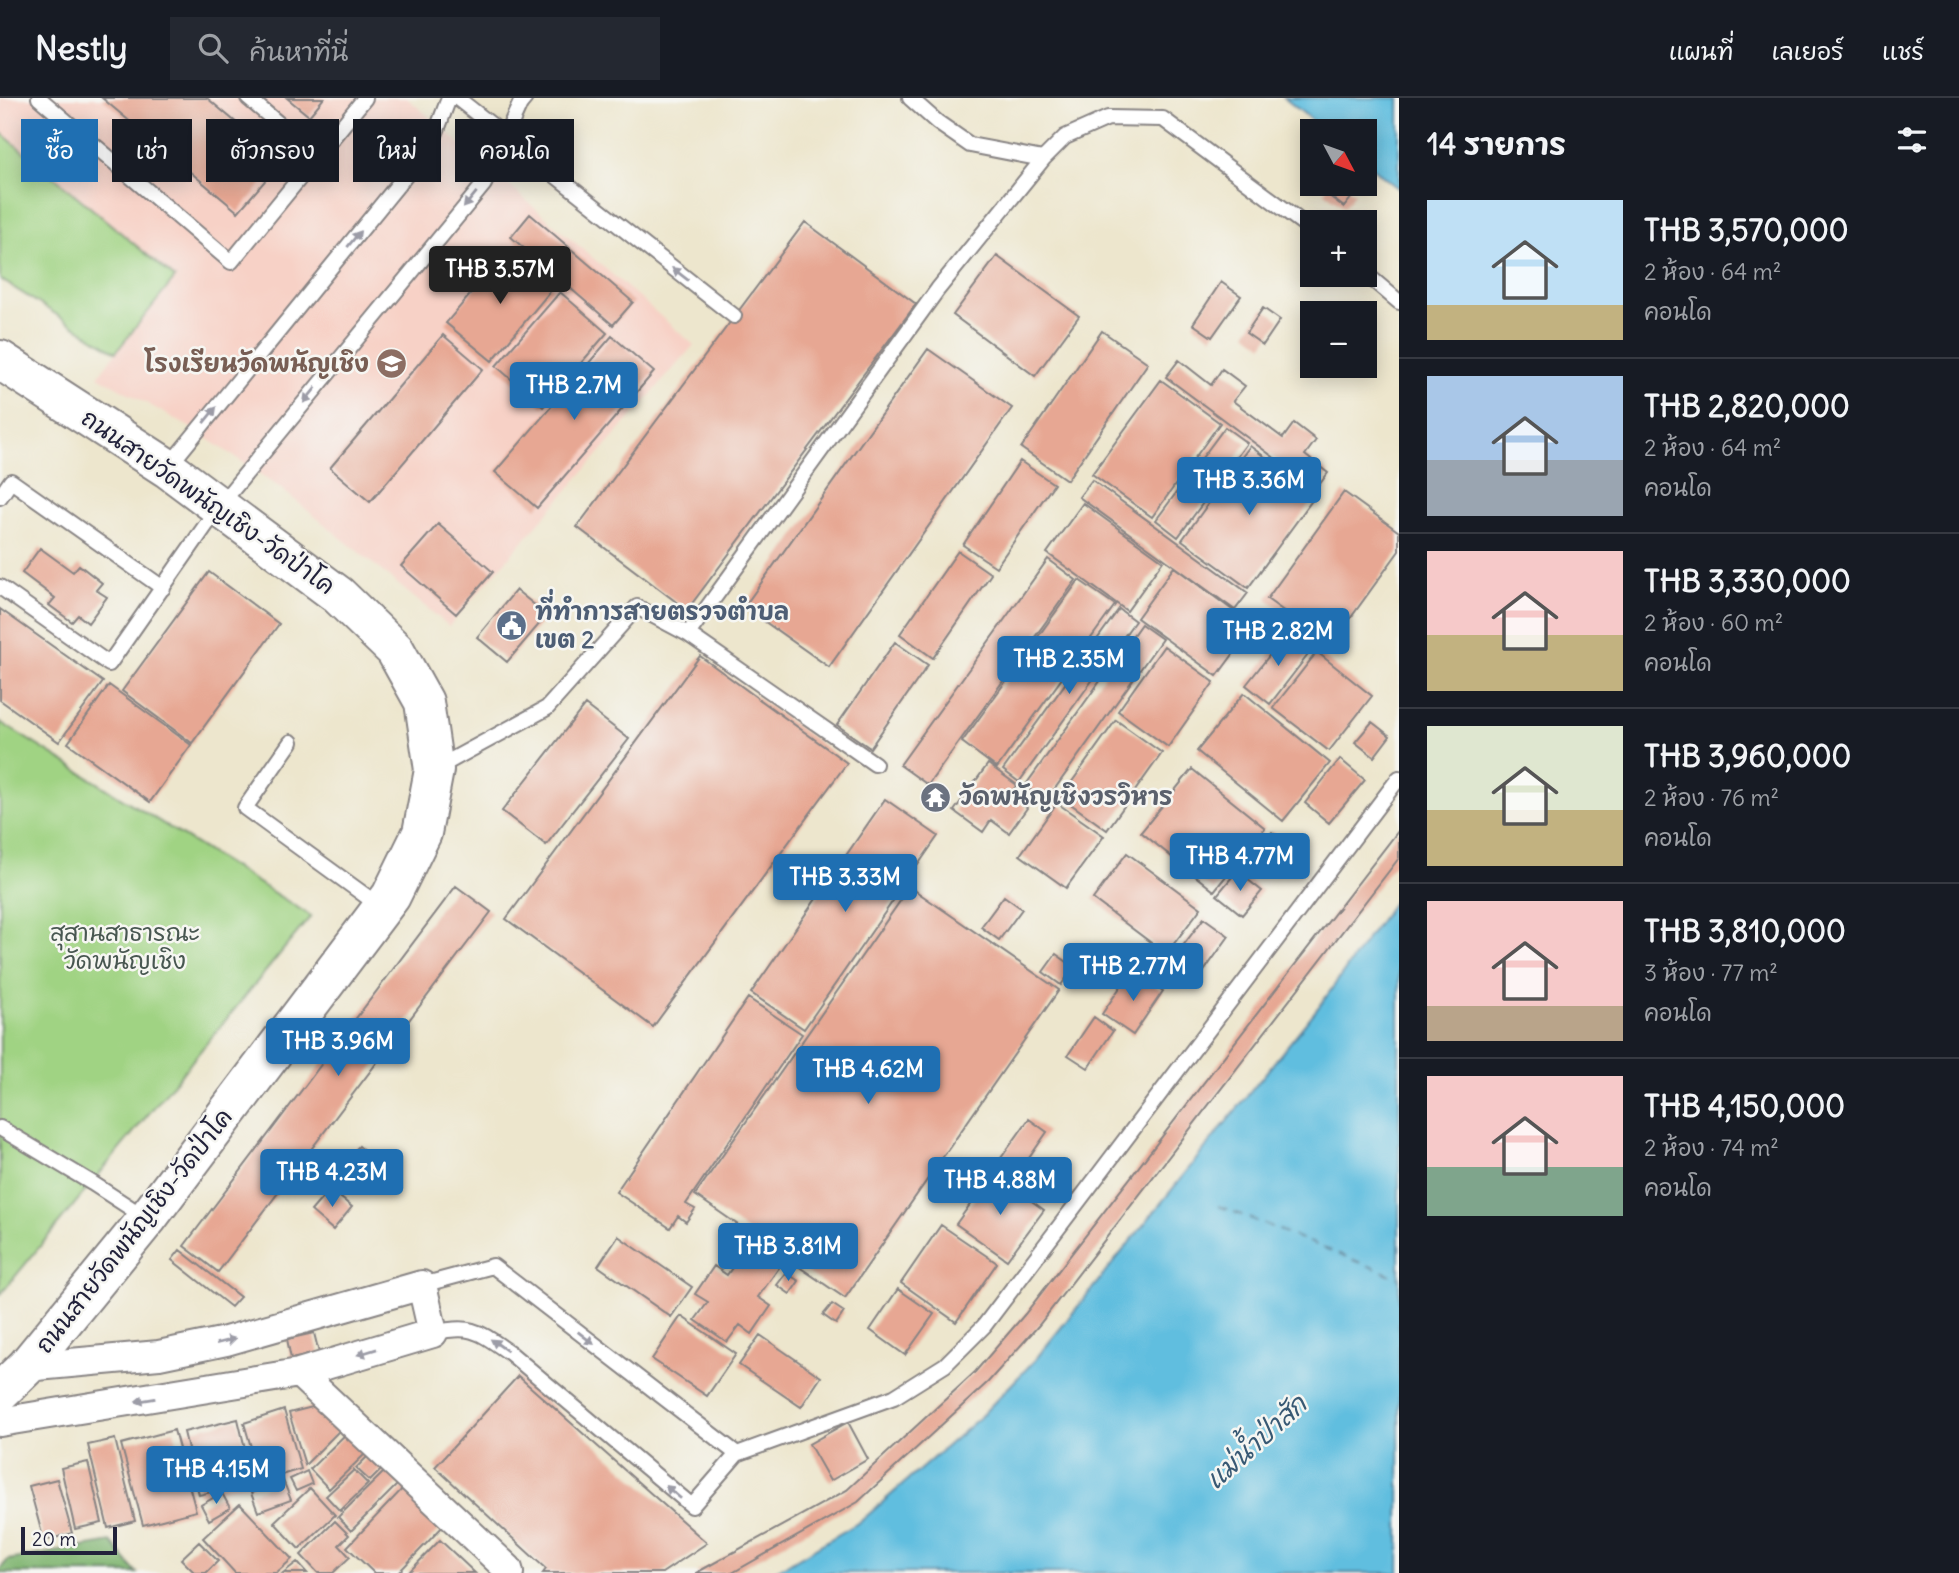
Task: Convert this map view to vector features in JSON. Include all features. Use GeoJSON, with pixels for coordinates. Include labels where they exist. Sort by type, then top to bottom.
{"type":"FeatureCollection","features":[{"type":"Feature","properties":{"kind":"main road","name":"ถนนสายวัดพนัญเชิง-วัดป่าโค"},"geometry":{"type":"LineString","coordinates":[[0,360],[167,468],[338,595],[395,650],[425,702],[434,770],[422,833],[383,908],[147,1219],[13,1379]]}},
{"type":"Feature","properties":{"kind":"street"},"geometry":{"type":"LineString","coordinates":[[0,1422],[299,1373],[433,1333],[422,1285],[226,1341],[13,1379]]}},
{"type":"Feature","properties":{"kind":"street"},"geometry":{"type":"LineString","coordinates":[[299,1373],[508,1569],[509,1573]]}},
{"type":"Feature","properties":{"kind":"lane"},"geometry":{"type":"LineString","coordinates":[[39,98],[231,262],[296,182]]}},
{"type":"Feature","properties":{"kind":"lane"},"geometry":{"type":"LineString","coordinates":[[248,98],[273,119]]}},
{"type":"Feature","properties":{"kind":"lane"},"geometry":{"type":"LineString","coordinates":[[339,129],[365,98]]}},
{"type":"Feature","properties":{"kind":"lane"},"geometry":{"type":"LineString","coordinates":[[167,468],[432,143],[449,98]]}},
{"type":"Feature","properties":{"kind":"lane"},"geometry":{"type":"LineString","coordinates":[[457,98],[483,119]]}},
{"type":"Feature","properties":{"kind":"lane"},"geometry":{"type":"LineString","coordinates":[[515,119],[525,98]]}},
{"type":"Feature","properties":{"kind":"lane"},"geometry":{"type":"LineString","coordinates":[[910,98],[937,122],[970,145],[1043,159]]}},
{"type":"Feature","properties":{"kind":"lane"},"geometry":{"type":"LineString","coordinates":[[688,634],[847,404],[1043,159],[1065,137],[1108,118],[1163,119],[1300,221]]}},
{"type":"Feature","properties":{"kind":"lane"},"geometry":{"type":"LineString","coordinates":[[0,587],[109,664],[220,505],[485,182]]}},
{"type":"Feature","properties":{"kind":"lane"},"geometry":{"type":"LineString","coordinates":[[563,182],[734,316]]}},
{"type":"Feature","properties":{"kind":"lane"},"geometry":{"type":"LineString","coordinates":[[1377,283],[1399,302]]}},
{"type":"Feature","properties":{"kind":"lane"},"geometry":{"type":"LineString","coordinates":[[0,497],[11,481],[163,588]]}},
{"type":"Feature","properties":{"kind":"lane"},"geometry":{"type":"LineString","coordinates":[[434,770],[548,708],[637,607],[688,634],[875,764]]}},
{"type":"Feature","properties":{"kind":"lane"},"geometry":{"type":"LineString","coordinates":[[291,742],[245,808],[383,908]]}},
{"type":"Feature","properties":{"kind":"lane"},"geometry":{"type":"LineString","coordinates":[[433,1333],[455,1328],[478,1331],[510,1353],[692,1506],[737,1454],[894,1396],[945,1365],[984,1326],[1399,778]]}},
{"type":"Feature","properties":{"kind":"lane"},"geometry":{"type":"LineString","coordinates":[[0,1128],[147,1219]]}},
{"type":"Feature","properties":{"kind":"lane"},"geometry":{"type":"LineString","coordinates":[[422,1285],[493,1266],[737,1454]]}},
{"type":"Feature","properties":{"kind":"shaded area","name":"โรงเรียนวัดพนัญเชิง"},"geometry":{"type":"Polygon","coordinates":[[[0,98],[407,98],[431,119],[353,119],[353,182],[441,182],[441,127],[455,139],[455,182],[505,182],[694,345],[449,626],[279,487],[198,432],[98,376],[175,278],[60,182],[98,182],[98,119],[21,119],[21,150],[0,132],[0,98]]]}},
{"type":"Feature","properties":{"kind":"green space"},"geometry":{"type":"Polygon","coordinates":[[[0,132],[21,150],[21,182],[60,182],[175,278],[116,352],[0,279],[0,132]]]}},
{"type":"Feature","properties":{"kind":"green space","name":"สุสานสาธารณะ วัดพนัญเชิง"},"geometry":{"type":"Polygon","coordinates":[[[0,722],[311,916],[0,1295],[0,722]]]}},
{"type":"Feature","properties":{"kind":"green space"},"geometry":{"type":"Polygon","coordinates":[[[111,1542],[137,1573],[0,1573],[8,1560],[111,1542]]]}},
{"type":"Feature","properties":{"kind":"water"},"geometry":{"type":"Polygon","coordinates":[[[1284,98],[1399,98],[1399,189],[1377,172],[1377,119],[1311,119],[1284,98]]]}},
{"type":"Feature","properties":{"kind":"water","name":"แม่น้ำป่าสัก"},"geometry":{"type":"Polygon","coordinates":[[[1399,894],[1399,1573],[773,1573],[861,1521],[979,1418],[1035,1360],[1321,1004],[1399,894]]]}},
{"type":"Feature","properties":{"kind":"building"},"geometry":{"type":"Polygon","coordinates":[[[102,98],[207,98],[232,119],[206,119],[206,182],[264,182],[238,212],[192,173],[192,119],[127,119],[102,98]]]}},
{"type":"Feature","properties":{"kind":"building"},"geometry":{"type":"Polygon","coordinates":[[[287,98],[324,98],[309,116],[287,98]]]}},
{"type":"Feature","properties":{"kind":"building"},"geometry":{"type":"Polygon","coordinates":[[[1329,196],[1353,196],[1344,207],[1329,196]]]}},
{"type":"Feature","properties":{"kind":"building"},"geometry":{"type":"Polygon","coordinates":[[[530,214],[633,302],[613,325],[511,237],[530,214]]]}},
{"type":"Feature","properties":{"kind":"building"},"geometry":{"type":"Polygon","coordinates":[[[805,222],[916,304],[687,610],[577,527],[805,222]]]}},
{"type":"Feature","properties":{"kind":"building"},"geometry":{"type":"Polygon","coordinates":[[[508,250],[553,288],[492,361],[446,323],[508,250]]]}},
{"type":"Feature","properties":{"kind":"building"},"geometry":{"type":"Polygon","coordinates":[[[997,256],[1079,316],[1035,376],[953,315],[997,256]]]}},
{"type":"Feature","properties":{"kind":"building"},"geometry":{"type":"Polygon","coordinates":[[[1221,282],[1241,296],[1212,337],[1193,324],[1221,282]]]}},
{"type":"Feature","properties":{"kind":"building"},"geometry":{"type":"Polygon","coordinates":[[[560,292],[607,333],[543,407],[496,366],[560,292]]]}},
{"type":"Feature","properties":{"kind":"building"},"geometry":{"type":"Polygon","coordinates":[[[1263,308],[1280,320],[1263,345],[1246,333],[1263,308]]]}},
{"type":"Feature","properties":{"kind":"building"},"geometry":{"type":"Polygon","coordinates":[[[1102,331],[1148,363],[1067,480],[1021,448],[1102,331]]]}},
{"type":"Feature","properties":{"kind":"building"},"geometry":{"type":"Polygon","coordinates":[[[443,335],[483,369],[370,502],[330,468],[443,335]]]}},
{"type":"Feature","properties":{"kind":"building"},"geometry":{"type":"Polygon","coordinates":[[[612,336],[654,372],[537,508],[495,472],[612,336]]]}},
{"type":"Feature","properties":{"kind":"building"},"geometry":{"type":"Polygon","coordinates":[[[928,349],[1012,408],[829,667],[744,607],[928,349]]]}},
{"type":"Feature","properties":{"kind":"building"},"geometry":{"type":"Polygon","coordinates":[[[1179,360],[1211,385],[1222,369],[1245,386],[1233,401],[1283,438],[1294,423],[1316,440],[1305,455],[1328,473],[1316,489],[1166,377],[1179,360]]]}},
{"type":"Feature","properties":{"kind":"building"},"geometry":{"type":"Polygon","coordinates":[[[1161,380],[1220,423],[1152,517],[1092,474],[1161,380]]]}},
{"type":"Feature","properties":{"kind":"building"},"geometry":{"type":"Polygon","coordinates":[[[1225,427],[1247,443],[1178,537],[1156,520],[1225,427]]]}},
{"type":"Feature","properties":{"kind":"building"},"geometry":{"type":"Polygon","coordinates":[[[1250,446],[1316,495],[1248,588],[1182,540],[1250,446]]]}},
{"type":"Feature","properties":{"kind":"building"},"geometry":{"type":"Polygon","coordinates":[[[1020,461],[1054,484],[996,567],[963,545],[1020,461]]]}},
{"type":"Feature","properties":{"kind":"building"},"geometry":{"type":"Polygon","coordinates":[[[1092,480],[1248,593],[1235,610],[1079,497],[1092,480]]]}},
{"type":"Feature","properties":{"kind":"building"},"geometry":{"type":"Polygon","coordinates":[[[1344,492],[1399,532],[1399,551],[1331,645],[1267,599],[1344,492]]]}},
{"type":"Feature","properties":{"kind":"building"},"geometry":{"type":"Polygon","coordinates":[[[1083,503],[1163,561],[1127,611],[1047,553],[1083,503]]]}},
{"type":"Feature","properties":{"kind":"building"},"geometry":{"type":"Polygon","coordinates":[[[438,524],[493,572],[456,614],[401,566],[438,524]]]}},
{"type":"Feature","properties":{"kind":"building"},"geometry":{"type":"Polygon","coordinates":[[[40,548],[73,572],[79,565],[102,583],[96,590],[107,597],[88,623],[78,615],[72,622],[49,605],[55,598],[22,573],[40,548]]]}},
{"type":"Feature","properties":{"kind":"building"},"geometry":{"type":"Polygon","coordinates":[[[958,551],[991,574],[933,658],[900,634],[958,551]]]}},
{"type":"Feature","properties":{"kind":"building"},"geometry":{"type":"Polygon","coordinates":[[[1048,559],[1076,580],[928,785],[900,765],[1048,559]]]}},
{"type":"Feature","properties":{"kind":"building"},"geometry":{"type":"Polygon","coordinates":[[[1174,567],[1254,626],[1217,676],[1137,618],[1174,567]]]}},
{"type":"Feature","properties":{"kind":"building"},"geometry":{"type":"Polygon","coordinates":[[[209,572],[279,624],[192,743],[122,691],[209,572]]]}},
{"type":"Feature","properties":{"kind":"building"},"geometry":{"type":"Polygon","coordinates":[[[1079,580],[1115,605],[997,768],[962,742],[1079,580]]]}},
{"type":"Feature","properties":{"kind":"building","name":"ที่ทำการสายตรวจตำบล เขต 2"},"geometry":{"type":"Polygon","coordinates":[[[516,590],[547,615],[507,662],[477,637],[516,590]]]}},
{"type":"Feature","properties":{"kind":"building"},"geometry":{"type":"Polygon","coordinates":[[[0,609],[103,682],[59,742],[0,700],[0,609]]]}},
{"type":"Feature","properties":{"kind":"building"},"geometry":{"type":"Polygon","coordinates":[[[1119,609],[1135,621],[1019,782],[1003,770],[1119,609]]]}},
{"type":"Feature","properties":{"kind":"building"},"geometry":{"type":"Polygon","coordinates":[[[1141,624],[1162,639],[1046,801],[1025,786],[1141,624]]]}},
{"type":"Feature","properties":{"kind":"building"},"geometry":{"type":"Polygon","coordinates":[[[1287,633],[1311,651],[1270,704],[1246,685],[1287,633]]]}},
{"type":"Feature","properties":{"kind":"building"},"geometry":{"type":"Polygon","coordinates":[[[895,642],[928,665],[870,748],[837,725],[895,642]]]}},
{"type":"Feature","properties":{"kind":"building"},"geometry":{"type":"Polygon","coordinates":[[[1164,646],[1214,682],[1168,747],[1118,711],[1164,646]]]}},
{"type":"Feature","properties":{"kind":"building"},"geometry":{"type":"Polygon","coordinates":[[[1317,652],[1372,696],[1329,751],[1273,708],[1317,652]]]}},
{"type":"Feature","properties":{"kind":"building"},"geometry":{"type":"Polygon","coordinates":[[[700,656],[847,763],[653,1027],[506,919],[700,656]]]}},
{"type":"Feature","properties":{"kind":"building"},"geometry":{"type":"Polygon","coordinates":[[[109,685],[191,745],[150,802],[68,743],[109,685]]]}},
{"type":"Feature","properties":{"kind":"building"},"geometry":{"type":"Polygon","coordinates":[[[1244,693],[1330,763],[1283,821],[1197,751],[1244,693]]]}},
{"type":"Feature","properties":{"kind":"building"},"geometry":{"type":"Polygon","coordinates":[[[585,705],[629,739],[546,845],[502,811],[585,705]]]}},
{"type":"Feature","properties":{"kind":"building"},"geometry":{"type":"Polygon","coordinates":[[[1116,720],[1162,753],[1107,830],[1061,797],[1116,720]]]}},
{"type":"Feature","properties":{"kind":"building"},"geometry":{"type":"Polygon","coordinates":[[[1372,722],[1390,736],[1374,757],[1355,742],[1372,722]]]}},
{"type":"Feature","properties":{"kind":"building"},"geometry":{"type":"Polygon","coordinates":[[[1340,759],[1365,780],[1329,823],[1305,803],[1340,759]]]}},
{"type":"Feature","properties":{"kind":"building"},"geometry":{"type":"Polygon","coordinates":[[[988,764],[1017,785],[1009,795],[1027,808],[1009,833],[991,820],[983,832],[954,811],[988,764]]]}},
{"type":"Feature","properties":{"kind":"building"},"geometry":{"type":"Polygon","coordinates":[[[1192,769],[1265,828],[1214,891],[1141,832],[1192,769]]]}},
{"type":"Feature","properties":{"kind":"building"},"geometry":{"type":"Polygon","coordinates":[[[885,799],[938,836],[804,1029],[751,993],[885,799]]]}},
{"type":"Feature","properties":{"kind":"building"},"geometry":{"type":"Polygon","coordinates":[[[1057,803],[1104,836],[1066,888],[1020,855],[1057,803]]]}},
{"type":"Feature","properties":{"kind":"building"},"geometry":{"type":"Polygon","coordinates":[[[1399,830],[1399,858],[1039,1325],[988,1382],[858,1502],[732,1573],[696,1573],[847,1490],[975,1372],[1025,1314],[1399,830]]]}},
{"type":"Feature","properties":{"kind":"building"},"geometry":{"type":"Polygon","coordinates":[[[1272,832],[1296,852],[1277,876],[1252,856],[1272,832]]]}},
{"type":"Feature","properties":{"kind":"building"},"geometry":{"type":"Polygon","coordinates":[[[1127,853],[1201,908],[1166,954],[1093,899],[1127,853]]]}},
{"type":"Feature","properties":{"kind":"building"},"geometry":{"type":"Polygon","coordinates":[[[1237,871],[1262,891],[1242,915],[1217,895],[1237,871]]]}},
{"type":"Feature","properties":{"kind":"building"},"geometry":{"type":"Polygon","coordinates":[[[456,886],[491,912],[218,1272],[184,1246],[456,886]]]}},
{"type":"Feature","properties":{"kind":"building"},"geometry":{"type":"Polygon","coordinates":[[[910,887],[1059,990],[845,1298],[786,1258],[758,1297],[771,1306],[752,1334],[740,1325],[727,1342],[695,1320],[708,1302],[695,1294],[714,1266],[727,1275],[754,1236],[695,1195],[910,887]]]}},
{"type":"Feature","properties":{"kind":"building"},"geometry":{"type":"Polygon","coordinates":[[[1004,896],[1022,909],[999,940],[981,927],[1004,896]]]}},
{"type":"Feature","properties":{"kind":"building"},"geometry":{"type":"Polygon","coordinates":[[[1204,918],[1229,936],[1202,974],[1176,955],[1204,918]]]}},
{"type":"Feature","properties":{"kind":"building"},"geometry":{"type":"Polygon","coordinates":[[[1056,954],[1074,967],[1061,985],[1043,972],[1056,954]]]}},
{"type":"Feature","properties":{"kind":"building"},"geometry":{"type":"Polygon","coordinates":[[[1132,970],[1163,991],[1133,1035],[1102,1014],[1132,970]]]}},
{"type":"Feature","properties":{"kind":"building"},"geometry":{"type":"Polygon","coordinates":[[[748,998],[802,1034],[686,1204],[695,1209],[686,1222],[678,1216],[670,1228],[616,1192],[748,998]]]}},
{"type":"Feature","properties":{"kind":"building"},"geometry":{"type":"Polygon","coordinates":[[[1094,1017],[1113,1031],[1088,1068],[1068,1055],[1094,1017]]]}},
{"type":"Feature","properties":{"kind":"building"},"geometry":{"type":"Polygon","coordinates":[[[1029,1119],[1047,1132],[1020,1171],[1001,1158],[1029,1119]]]}},
{"type":"Feature","properties":{"kind":"building"},"geometry":{"type":"Polygon","coordinates":[[[359,1146],[389,1171],[371,1192],[340,1167],[359,1146]]]}},
{"type":"Feature","properties":{"kind":"building"},"geometry":{"type":"Polygon","coordinates":[[[993,1173],[1044,1210],[1007,1260],[956,1224],[993,1173]]]}},
{"type":"Feature","properties":{"kind":"building"},"geometry":{"type":"Polygon","coordinates":[[[330,1189],[352,1207],[333,1230],[311,1211],[330,1189]]]}},
{"type":"Feature","properties":{"kind":"building"},"geometry":{"type":"Polygon","coordinates":[[[941,1225],[997,1263],[956,1322],[901,1283],[941,1225]]]}},
{"type":"Feature","properties":{"kind":"building"},"geometry":{"type":"Polygon","coordinates":[[[727,1231],[740,1240],[731,1252],[719,1244],[727,1231]]]}},
{"type":"Feature","properties":{"kind":"building"},"geometry":{"type":"Polygon","coordinates":[[[618,1236],[692,1287],[671,1317],[598,1266],[618,1236]]]}},
{"type":"Feature","properties":{"kind":"building"},"geometry":{"type":"Polygon","coordinates":[[[180,1250],[240,1297],[231,1307],[172,1260],[180,1250]]]}},
{"type":"Feature","properties":{"kind":"building"},"geometry":{"type":"Polygon","coordinates":[[[786,1273],[799,1281],[790,1294],[777,1285],[786,1273]]]}},
{"type":"Feature","properties":{"kind":"building"},"geometry":{"type":"Polygon","coordinates":[[[898,1289],[934,1314],[905,1355],[870,1330],[898,1289]]]}},
{"type":"Feature","properties":{"kind":"building"},"geometry":{"type":"Polygon","coordinates":[[[832,1304],[844,1312],[836,1324],[823,1315],[832,1304]]]}},
{"type":"Feature","properties":{"kind":"building"},"geometry":{"type":"Polygon","coordinates":[[[681,1316],[736,1354],[707,1396],[652,1359],[681,1316]]]}},
{"type":"Feature","properties":{"kind":"building"},"geometry":{"type":"Polygon","coordinates":[[[314,1333],[319,1353],[291,1359],[287,1339],[314,1333]]]}},
{"type":"Feature","properties":{"kind":"building"},"geometry":{"type":"Polygon","coordinates":[[[760,1335],[821,1377],[801,1407],[739,1365],[760,1335]]]}},
{"type":"Feature","properties":{"kind":"building"},"geometry":{"type":"Polygon","coordinates":[[[518,1376],[707,1543],[662,1573],[543,1573],[546,1569],[435,1467],[518,1376]]]}},
{"type":"Feature","properties":{"kind":"building"},"geometry":{"type":"Polygon","coordinates":[[[320,1405],[341,1429],[305,1465],[289,1413],[320,1405]]]}},
{"type":"Feature","properties":{"kind":"building"},"geometry":{"type":"Polygon","coordinates":[[[284,1410],[301,1469],[261,1481],[244,1423],[284,1410]]]}},
{"type":"Feature","properties":{"kind":"building"},"geometry":{"type":"Polygon","coordinates":[[[238,1419],[253,1482],[199,1495],[184,1432],[238,1419]]]}},
{"type":"Feature","properties":{"kind":"building"},"geometry":{"type":"Polygon","coordinates":[[[848,1422],[868,1459],[830,1481],[809,1444],[848,1422]]]}},
{"type":"Feature","properties":{"kind":"building"},"geometry":{"type":"Polygon","coordinates":[[[174,1430],[196,1511],[143,1525],[121,1444],[174,1430]]]}},
{"type":"Feature","properties":{"kind":"building"},"geometry":{"type":"Polygon","coordinates":[[[347,1433],[366,1453],[329,1489],[310,1469],[347,1433]]]}},
{"type":"Feature","properties":{"kind":"building"},"geometry":{"type":"Polygon","coordinates":[[[115,1439],[135,1521],[108,1528],[88,1445],[115,1439]]]}},
{"type":"Feature","properties":{"kind":"building"},"geometry":{"type":"Polygon","coordinates":[[[369,1455],[383,1468],[370,1481],[356,1468],[369,1455]]]}},
{"type":"Feature","properties":{"kind":"building"},"geometry":{"type":"Polygon","coordinates":[[[88,1462],[102,1523],[75,1529],[61,1468],[88,1462]]]}},
{"type":"Feature","properties":{"kind":"building"},"geometry":{"type":"Polygon","coordinates":[[[354,1470],[368,1484],[340,1511],[326,1496],[354,1470]]]}},
{"type":"Feature","properties":{"kind":"building"},"geometry":{"type":"Polygon","coordinates":[[[386,1470],[399,1483],[351,1531],[338,1517],[386,1470]]]}},
{"type":"Feature","properties":{"kind":"building"},"geometry":{"type":"Polygon","coordinates":[[[307,1471],[312,1484],[296,1491],[290,1479],[307,1471]]]}},
{"type":"Feature","properties":{"kind":"building"},"geometry":{"type":"Polygon","coordinates":[[[57,1479],[72,1533],[44,1541],[29,1486],[57,1479]]]}},
{"type":"Feature","properties":{"kind":"building"},"geometry":{"type":"Polygon","coordinates":[[[283,1480],[291,1500],[258,1512],[251,1493],[283,1480]]]}},
{"type":"Feature","properties":{"kind":"building"},"geometry":{"type":"Polygon","coordinates":[[[407,1484],[447,1522],[398,1573],[374,1573],[347,1547],[407,1484]]]}},
{"type":"Feature","properties":{"kind":"building"},"geometry":{"type":"Polygon","coordinates":[[[310,1488],[335,1515],[299,1549],[274,1522],[310,1488]]]}},
{"type":"Feature","properties":{"kind":"building"},"geometry":{"type":"Polygon","coordinates":[[[222,1493],[230,1508],[209,1520],[201,1505],[222,1493]]]}},
{"type":"Feature","properties":{"kind":"building"},"geometry":{"type":"Polygon","coordinates":[[[240,1504],[292,1559],[276,1573],[235,1573],[203,1538],[240,1504]]]}},
{"type":"Feature","properties":{"kind":"building"},"geometry":{"type":"Polygon","coordinates":[[[335,1521],[349,1535],[339,1545],[350,1557],[333,1573],[318,1573],[301,1555],[335,1521]]]}},
{"type":"Feature","properties":{"kind":"building"},"geometry":{"type":"Polygon","coordinates":[[[440,1540],[475,1573],[408,1573],[440,1540]]]}},
{"type":"Feature","properties":{"kind":"building"},"geometry":{"type":"Polygon","coordinates":[[[199,1542],[218,1561],[206,1573],[195,1573],[181,1559],[199,1542]]]}},
{"type":"Feature","properties":{"kind":"building"},"geometry":{"type":"Polygon","coordinates":[[[297,1562],[307,1573],[283,1573],[297,1562]]]}},
{"type":"Feature","properties":{"kind":"ferry route"},"geometry":{"type":"LineString","coordinates":[[1219,1206],[1399,1278]]}},
{"type":"Feature","properties":{"kind":"place","name":"โรงเรียนวัดพนัญเชิง"},"geometry":{"type":"Point","coordinates":[392,364]}},
{"type":"Feature","properties":{"kind":"place","name":"ที่ทำการสายตรวจตำบล เขต 2"},"geometry":{"type":"Point","coordinates":[512,626]}},
{"type":"Feature","properties":{"kind":"place","name":"วัดพนัญเชิงวรวิหาร"},"geometry":{"type":"Point","coordinates":[936,797]}}]}
